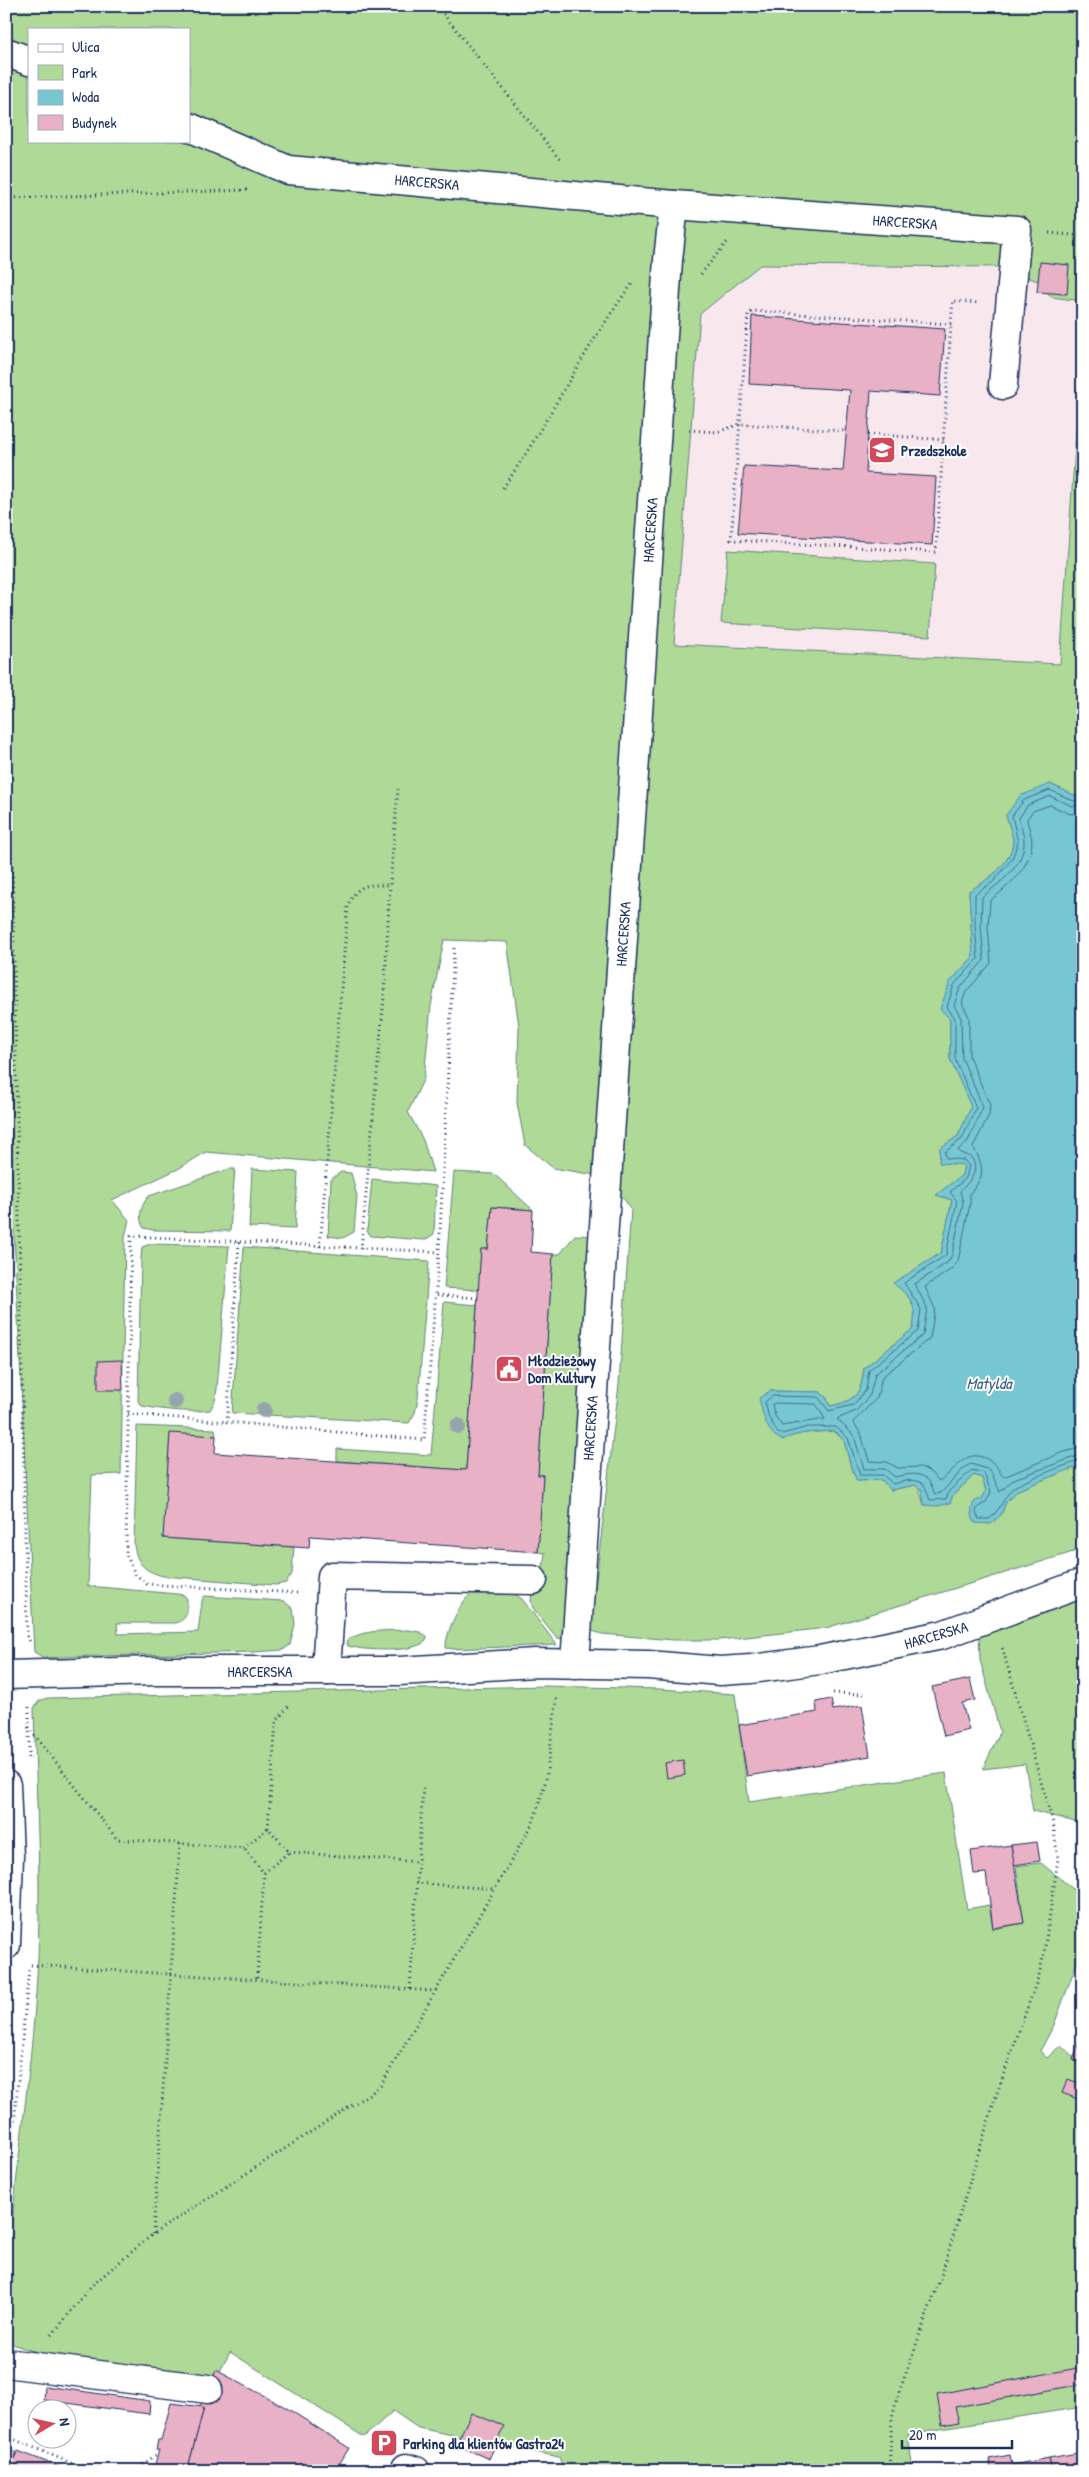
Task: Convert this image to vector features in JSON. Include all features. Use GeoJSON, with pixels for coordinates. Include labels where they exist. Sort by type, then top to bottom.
{"type":"FeatureCollection","features":[{"type":"Feature","properties":{"kind":"street"},"geometry":{"type":"LineString","coordinates":[[6,52],[28,61]]}},
{"type":"Feature","properties":{"kind":"street","name":"HARCERSKA"},"geometry":{"type":"LineString","coordinates":[[190,127],[288,170],[674,205],[1017,230]]}},
{"type":"Feature","properties":{"kind":"street","name":"HARCERSKA"},"geometry":{"type":"LineString","coordinates":[[575,1664],[657,428],[674,205]]}},
{"type":"Feature","properties":{"kind":"street"},"geometry":{"type":"LineString","coordinates":[[1003,385],[1017,230]]}},
{"type":"Feature","properties":{"kind":"street"},"geometry":{"type":"LineString","coordinates":[[326,1672],[332,1576],[533,1580]]}},
{"type":"Feature","properties":{"kind":"street","name":"HARCERSKA"},"geometry":{"type":"LineString","coordinates":[[6,1675],[157,1671],[398,1671],[535,1664],[648,1665],[720,1670],[752,1669],[881,1649],[942,1635],[1083,1583]]}},
{"type":"Feature","properties":{"kind":"street"},"geometry":{"type":"LineString","coordinates":[[6,1785],[9,1856],[18,1951]]}},
{"type":"Feature","properties":{"kind":"street"},"geometry":{"type":"LineString","coordinates":[[6,2363],[208,2389]]}},
{"type":"Feature","properties":{"kind":"path"},"geometry":{"type":"LineString","coordinates":[[437,6],[525,117]]}},
{"type":"Feature","properties":{"kind":"path"},"geometry":{"type":"LineString","coordinates":[[6,198],[25,198]]}},
{"type":"Feature","properties":{"kind":"path"},"geometry":{"type":"LineString","coordinates":[[1017,230],[1083,236]]}},
{"type":"Feature","properties":{"kind":"path"},"geometry":{"type":"LineString","coordinates":[[695,281],[732,236]]}},
{"type":"Feature","properties":{"kind":"path"},"geometry":{"type":"LineString","coordinates":[[503,488],[529,451],[596,336],[635,281]]}},
{"type":"Feature","properties":{"kind":"path"},"geometry":{"type":"LineString","coordinates":[[951,324],[754,311],[748,314],[731,540],[936,552],[953,301],[1010,306]]}},
{"type":"Feature","properties":{"kind":"path"},"geometry":{"type":"LineString","coordinates":[[657,428],[717,432],[740,424],[846,431]]}},
{"type":"Feature","properties":{"kind":"path"},"geometry":{"type":"LineString","coordinates":[[868,434],[944,440]]}},
{"type":"Feature","properties":{"kind":"path"},"geometry":{"type":"LineString","coordinates":[[6,546],[27,1636],[32,1645]]}},
{"type":"Feature","properties":{"kind":"path"},"geometry":{"type":"LineString","coordinates":[[361,1248],[384,997],[390,885],[398,789]]}},
{"type":"Feature","properties":{"kind":"path"},"geometry":{"type":"LineString","coordinates":[[320,1247],[348,905],[354,891],[366,885],[390,885]]}},
{"type":"Feature","properties":{"kind":"path"},"geometry":{"type":"LineString","coordinates":[[128,1414],[424,1440],[439,1252],[454,946]]}},
{"type":"Feature","properties":{"kind":"path"},"geometry":{"type":"LineString","coordinates":[[330,1595],[147,1584],[135,1574],[126,1554],[131,1236],[439,1252]]}},
{"type":"Feature","properties":{"kind":"path"},"geometry":{"type":"LineString","coordinates":[[227,1422],[239,1242]]}},
{"type":"Feature","properties":{"kind":"path"},"geometry":{"type":"LineString","coordinates":[[436,1295],[478,1298]]}},
{"type":"Feature","properties":{"kind":"path"},"geometry":{"type":"LineString","coordinates":[[889,2471],[892,2418],[898,2395],[941,2276],[989,2116],[1039,1975],[1058,1859],[1053,1823],[993,1617]]}},
{"type":"Feature","properties":{"kind":"path"},"geometry":{"type":"LineString","coordinates":[[48,2341],[91,2286],[152,2234],[380,2086],[533,1823],[546,1780],[558,1688]]}},
{"type":"Feature","properties":{"kind":"path"},"geometry":{"type":"LineString","coordinates":[[824,1693],[864,1694]]}},
{"type":"Feature","properties":{"kind":"path"},"geometry":{"type":"LineString","coordinates":[[29,1765],[28,1708],[31,1703]]}},
{"type":"Feature","properties":{"kind":"path"},"geometry":{"type":"LineString","coordinates":[[276,1722],[268,1828],[289,1852]]}},
{"type":"Feature","properties":{"kind":"path"},"geometry":{"type":"LineString","coordinates":[[28,1728],[117,1839],[244,1848],[268,1828]]}},
{"type":"Feature","properties":{"kind":"path"},"geometry":{"type":"LineString","coordinates":[[410,1989],[423,1786]]}},
{"type":"Feature","properties":{"kind":"path"},"geometry":{"type":"LineString","coordinates":[[152,2234],[180,1844]]}},
{"type":"Feature","properties":{"kind":"path"},"geometry":{"type":"LineString","coordinates":[[244,1848],[264,1872],[257,1978]]}},
{"type":"Feature","properties":{"kind":"path"},"geometry":{"type":"LineString","coordinates":[[264,1872],[289,1852],[418,1862]]}},
{"type":"Feature","properties":{"kind":"path"},"geometry":{"type":"LineString","coordinates":[[416,1883],[495,1889]]}},
{"type":"Feature","properties":{"kind":"path"},"geometry":{"type":"LineString","coordinates":[[18,1951],[30,1965],[435,1990]]}},
{"type":"Feature","properties":{"kind":"path"},"geometry":{"type":"LineString","coordinates":[[6,2205],[30,1965]]}},
{"type":"Feature","properties":{"kind":"path"},"geometry":{"type":"LineString","coordinates":[[6,2436],[90,2471]]}},
{"type":"Feature","properties":{"kind":"path"},"geometry":{"type":"LineString","coordinates":[[135,2471],[158,2454]]}},
{"type":"Feature","properties":{"kind":"shaded area","name":"Przedszkole"},"geometry":{"type":"Polygon","coordinates":[[[760,265],[999,267],[1038,281],[1051,297],[1083,301],[1060,664],[674,644],[700,314],[760,265]]]}},
{"type":"Feature","properties":{"kind":"green space"},"geometry":{"type":"Polygon","coordinates":[[[6,6],[1083,6],[1083,301],[1051,297],[1038,281],[999,267],[760,265],[700,314],[674,644],[1060,664],[1083,328],[1083,794],[1076,796],[1050,784],[1006,815],[1013,842],[1008,858],[990,877],[969,891],[973,957],[950,982],[950,1059],[972,1107],[958,1136],[940,1149],[964,1165],[962,1175],[937,1195],[952,1200],[941,1253],[924,1265],[906,1293],[916,1310],[913,1329],[864,1368],[859,1390],[856,1395],[846,1402],[830,1406],[826,1397],[820,1392],[770,1391],[782,1439],[814,1432],[834,1431],[844,1441],[857,1481],[882,1480],[891,1490],[915,1485],[919,1487],[924,1505],[950,1503],[953,1495],[974,1475],[982,1478],[986,1491],[982,1499],[975,1501],[1001,1515],[1006,1502],[1018,1490],[1083,1464],[1083,1549],[826,1628],[720,1640],[674,1640],[602,1634],[592,1631],[591,1623],[619,1384],[631,1209],[608,1177],[553,1168],[525,1145],[517,1103],[519,1026],[507,942],[444,940],[431,1006],[424,1078],[408,1112],[423,1140],[433,1172],[206,1152],[178,1169],[112,1200],[129,1220],[125,1237],[121,1474],[92,1475],[88,1586],[177,1594],[184,1595],[187,1599],[186,1614],[180,1621],[175,1623],[117,1623],[118,1634],[198,1632],[204,1596],[284,1601],[293,1609],[295,1624],[290,1645],[283,1650],[254,1652],[44,1658],[34,1652],[13,1214],[6,663],[6,6]]]}},
{"type":"Feature","properties":{"kind":"green space"},"geometry":{"type":"Polygon","coordinates":[[[728,550],[935,564],[930,636],[721,623],[728,550]]]}},
{"type":"Feature","properties":{"kind":"green space"},"geometry":{"type":"Polygon","coordinates":[[[229,1169],[235,1169],[230,1231],[153,1230],[144,1228],[140,1216],[144,1203],[149,1196],[229,1169]]]}},
{"type":"Feature","properties":{"kind":"green space"},"geometry":{"type":"Polygon","coordinates":[[[252,1169],[298,1172],[295,1229],[249,1227],[252,1169]]]}},
{"type":"Feature","properties":{"kind":"green space"},"geometry":{"type":"Polygon","coordinates":[[[341,1172],[351,1173],[357,1196],[354,1232],[343,1238],[328,1236],[331,1179],[341,1172]]]}},
{"type":"Feature","properties":{"kind":"green space"},"geometry":{"type":"Polygon","coordinates":[[[454,1172],[494,1174],[533,1210],[492,1207],[488,1249],[481,1249],[479,1290],[444,1288],[454,1172]]]}},
{"type":"Feature","properties":{"kind":"green space"},"geometry":{"type":"Polygon","coordinates":[[[372,1179],[436,1186],[434,1234],[425,1240],[371,1236],[367,1231],[372,1179]]]}},
{"type":"Feature","properties":{"kind":"green space"},"geometry":{"type":"Polygon","coordinates":[[[575,1235],[591,1236],[565,1639],[557,1638],[533,1608],[531,1602],[533,1567],[543,1568],[545,1553],[538,1552],[543,1475],[538,1475],[553,1254],[560,1254],[575,1235]]]}},
{"type":"Feature","properties":{"kind":"green space"},"geometry":{"type":"Polygon","coordinates":[[[150,1244],[229,1246],[217,1389],[215,1401],[210,1410],[159,1409],[142,1406],[138,1401],[141,1258],[142,1247],[150,1244]]]}},
{"type":"Feature","properties":{"kind":"green space"},"geometry":{"type":"Polygon","coordinates":[[[244,1247],[429,1261],[418,1399],[415,1413],[409,1423],[232,1413],[244,1247]]]}},
{"type":"Feature","properties":{"kind":"green space"},"geometry":{"type":"Polygon","coordinates":[[[444,1302],[477,1305],[466,1470],[337,1461],[337,1449],[431,1455],[444,1302]]]}},
{"type":"Feature","properties":{"kind":"green space"},"geometry":{"type":"Polygon","coordinates":[[[137,1426],[215,1429],[216,1436],[170,1434],[164,1538],[294,1547],[292,1574],[286,1583],[276,1585],[163,1576],[151,1572],[142,1566],[134,1545],[137,1426]]]}},
{"type":"Feature","properties":{"kind":"green space"},"geometry":{"type":"Polygon","coordinates":[[[506,1588],[522,1599],[557,1645],[446,1648],[448,1634],[455,1617],[469,1596],[478,1591],[506,1588]]]}},
{"type":"Feature","properties":{"kind":"green space"},"geometry":{"type":"Polygon","coordinates":[[[1083,1593],[1083,1824],[1033,1811],[1025,1764],[983,1769],[1000,1732],[980,1660],[979,1632],[1083,1593]]]}},
{"type":"Feature","properties":{"kind":"green space"},"geometry":{"type":"Polygon","coordinates":[[[408,1630],[420,1632],[427,1636],[426,1641],[411,1648],[377,1650],[348,1646],[346,1641],[360,1634],[408,1630]]]}},
{"type":"Feature","properties":{"kind":"green space"},"geometry":{"type":"Polygon","coordinates":[[[546,1686],[660,1689],[735,1694],[749,1802],[946,1773],[967,1909],[989,1905],[993,1929],[1024,1923],[1016,1866],[1041,1863],[1083,1897],[1083,1946],[1054,2025],[1040,2051],[1047,2058],[1061,2045],[1083,2066],[1083,2407],[908,2434],[913,2471],[564,2471],[559,2457],[418,2428],[393,2411],[364,2437],[230,2352],[215,2381],[71,2359],[41,2353],[6,2340],[13,2209],[32,2036],[38,1957],[39,1886],[34,1708],[39,1701],[47,1698],[546,1686]]]}},
{"type":"Feature","properties":{"kind":"water","name":"Matylda"},"geometry":{"type":"Polygon","coordinates":[[[1050,784],[1076,796],[1083,794],[1083,1464],[1018,1490],[1006,1502],[1001,1515],[991,1524],[975,1523],[972,1507],[975,1501],[982,1499],[986,1491],[982,1478],[974,1475],[953,1495],[950,1503],[938,1506],[924,1505],[922,1490],[915,1485],[891,1490],[882,1480],[857,1481],[844,1441],[835,1431],[801,1434],[782,1440],[772,1433],[769,1428],[759,1398],[770,1391],[820,1392],[826,1397],[830,1406],[846,1402],[856,1395],[859,1390],[864,1368],[913,1329],[914,1314],[912,1303],[905,1293],[893,1283],[941,1253],[952,1200],[936,1195],[962,1175],[964,1165],[939,1163],[940,1148],[958,1136],[971,1107],[950,1059],[950,1019],[940,1009],[950,982],[973,957],[969,891],[990,877],[1008,858],[1013,842],[1006,815],[1020,796],[1050,784]]]}},
{"type":"Feature","properties":{"kind":"building"},"geometry":{"type":"Polygon","coordinates":[[[1040,262],[1069,265],[1067,294],[1037,292],[1040,262]]]}},
{"type":"Feature","properties":{"kind":"building"},"geometry":{"type":"Polygon","coordinates":[[[752,316],[945,329],[940,396],[871,391],[868,434],[866,473],[936,477],[932,545],[738,533],[744,466],[843,471],[850,390],[749,384],[752,316]]]}},
{"type":"Feature","properties":{"kind":"building","name":"Młodzieżowy Dom Kultury"},"geometry":{"type":"Polygon","coordinates":[[[492,1207],[533,1210],[531,1252],[553,1254],[538,1475],[543,1475],[538,1552],[310,1536],[309,1548],[163,1538],[170,1433],[216,1436],[215,1453],[466,1470],[481,1249],[488,1249],[492,1207]]]}},
{"type":"Feature","properties":{"kind":"building"},"geometry":{"type":"Polygon","coordinates":[[[122,1360],[123,1390],[98,1390],[98,1361],[122,1360]]]}},
{"type":"Feature","properties":{"kind":"building"},"geometry":{"type":"Polygon","coordinates":[[[970,1679],[975,1700],[962,1703],[969,1730],[944,1736],[932,1687],[970,1679]]]}},
{"type":"Feature","properties":{"kind":"building"},"geometry":{"type":"Polygon","coordinates":[[[831,1699],[833,1710],[862,1705],[870,1756],[747,1776],[739,1725],[817,1712],[816,1702],[831,1699]]]}},
{"type":"Feature","properties":{"kind":"building"},"geometry":{"type":"Polygon","coordinates":[[[683,1760],[685,1775],[667,1778],[665,1763],[683,1760]]]}},
{"type":"Feature","properties":{"kind":"building"},"geometry":{"type":"Polygon","coordinates":[[[1037,1842],[1040,1861],[1014,1865],[1011,1845],[1037,1842]]]}},
{"type":"Feature","properties":{"kind":"building"},"geometry":{"type":"Polygon","coordinates":[[[1011,1845],[1024,1923],[993,1928],[986,1873],[974,1874],[971,1851],[1011,1845]]]}},
{"type":"Feature","properties":{"kind":"building"},"geometry":{"type":"Polygon","coordinates":[[[1083,2031],[1083,2064],[1073,2060],[1083,2031]]]}},
{"type":"Feature","properties":{"kind":"building"},"geometry":{"type":"Polygon","coordinates":[[[1068,2079],[1083,2085],[1083,2101],[1062,2093],[1068,2079]]]}},
{"type":"Feature","properties":{"kind":"building"},"geometry":{"type":"Polygon","coordinates":[[[1083,2367],[1083,2384],[955,2407],[959,2422],[942,2425],[937,2394],[1083,2367]]]}},
{"type":"Feature","properties":{"kind":"building"},"geometry":{"type":"Polygon","coordinates":[[[216,2370],[285,2407],[349,2448],[335,2471],[187,2471],[204,2407],[200,2407],[202,2401],[206,2401],[216,2370]]]}},
{"type":"Feature","properties":{"kind":"building"},"geometry":{"type":"Polygon","coordinates":[[[45,2386],[150,2401],[149,2414],[78,2405],[78,2400],[44,2400],[45,2386]]]}},
{"type":"Feature","properties":{"kind":"building"},"geometry":{"type":"Polygon","coordinates":[[[171,2403],[204,2407],[187,2471],[153,2471],[159,2450],[156,2450],[158,2440],[161,2440],[171,2403]]]}},
{"type":"Feature","properties":{"kind":"building"},"geometry":{"type":"Polygon","coordinates":[[[471,2413],[504,2426],[489,2459],[456,2445],[471,2413]]]}},
{"type":"Feature","properties":{"kind":"building"},"geometry":{"type":"Polygon","coordinates":[[[6,2448],[16,2453],[6,2470],[6,2448]]]}},
{"type":"Feature","properties":{"kind":"building"},"geometry":{"type":"Polygon","coordinates":[[[18,2451],[70,2471],[7,2471],[18,2451]]]}},
{"type":"Feature","properties":{"kind":"building"},"geometry":{"type":"Polygon","coordinates":[[[1083,2452],[1083,2471],[1052,2471],[1049,2458],[1083,2452]]]}},
{"type":"Feature","properties":{"kind":"building"},"geometry":{"type":"Polygon","coordinates":[[[1010,2455],[1012,2465],[1049,2458],[1052,2471],[977,2471],[991,2468],[989,2459],[1010,2455]]]}},
{"type":"Feature","properties":{"kind":"place","name":"Przedszkole"},"geometry":{"type":"Point","coordinates":[882,450]}},
{"type":"Feature","properties":{"kind":"place","name":"Młodzieżowy Dom Kultury"},"geometry":{"type":"Point","coordinates":[509,1369]}},
{"type":"Feature","properties":{"kind":"place","name":"Parking dla klientów Gastro24"},"geometry":{"type":"Point","coordinates":[384,2443]}}]}
